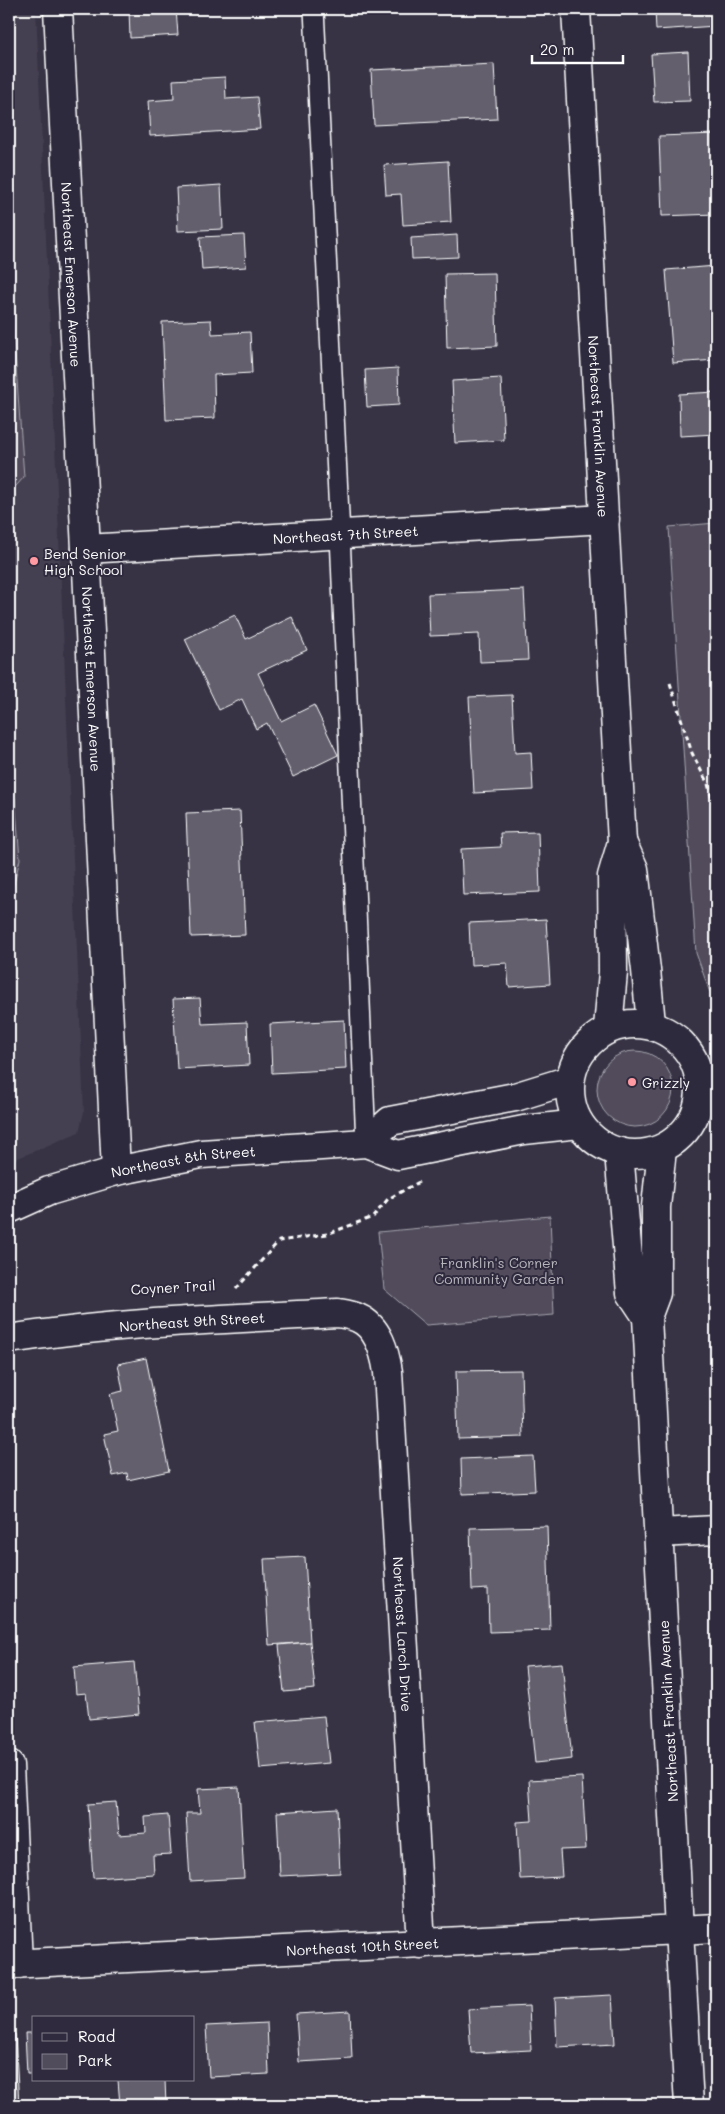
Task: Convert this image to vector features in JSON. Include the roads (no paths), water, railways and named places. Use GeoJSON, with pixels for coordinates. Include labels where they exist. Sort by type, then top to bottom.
{"type":"FeatureCollection","features":[{"type":"Feature","properties":{"kind":"street","name":"Northeast Emerson Avenue"},"geometry":{"type":"LineString","coordinates":[[58,9],[116,1171]]}},
{"type":"Feature","properties":{"kind":"street","name":"Northeast Franklin Avenue"},"geometry":{"type":"LineString","coordinates":[[576,9],[622,842],[612,876],[613,972],[608,1028]]}},
{"type":"Feature","properties":{"kind":"street","name":"Northeast 7th Street"},"geometry":{"type":"LineString","coordinates":[[86,550],[605,519]]}},
{"type":"Feature","properties":{"kind":"street","name":"Northeast Franklin Avenue"},"geometry":{"type":"LineString","coordinates":[[622,842],[634,869],[651,1024]]}},
{"type":"Feature","properties":{"kind":"street"},"geometry":{"type":"LineString","coordinates":[[629,1023],[651,1024],[669,1032],[706,1066],[700,1079],[701,1096],[696,1113],[688,1128],[676,1140],[662,1149],[641,1154],[619,1152],[603,1146],[590,1137],[579,1124],[571,1103],[570,1080],[576,1058],[590,1040],[608,1028],[629,1023]]}},
{"type":"Feature","properties":{"kind":"street"},"geometry":{"type":"LineString","coordinates":[[366,1143],[390,1121],[515,1097],[570,1080]]}},
{"type":"Feature","properties":{"kind":"street"},"geometry":{"type":"LineString","coordinates":[[688,1128],[716,1121]]}},
{"type":"Feature","properties":{"kind":"street","name":"Northeast 8th Street"},"geometry":{"type":"LineString","coordinates":[[9,1209],[49,1191],[116,1171],[201,1154],[366,1143],[398,1155],[524,1130],[579,1124]]}},
{"type":"Feature","properties":{"kind":"street","name":"Northeast Franklin Avenue"},"geometry":{"type":"LineString","coordinates":[[662,1149],[656,1207],[656,1293],[647,1317],[689,2105]]}},
{"type":"Feature","properties":{"kind":"street"},"geometry":{"type":"LineString","coordinates":[[619,1152],[631,1293],[647,1317]]}},
{"type":"Feature","properties":{"kind":"street","name":"Northeast 9th Street"},"geometry":{"type":"LineString","coordinates":[[9,1339],[76,1330],[202,1320],[338,1313],[359,1318],[371,1328]]}},
{"type":"Feature","properties":{"kind":"street","name":"Northeast Larch Drive"},"geometry":{"type":"LineString","coordinates":[[371,1328],[383,1347],[388,1372],[421,1944]]}},
{"type":"Feature","properties":{"kind":"street"},"geometry":{"type":"LineString","coordinates":[[659,1533],[716,1530]]}},
{"type":"Feature","properties":{"kind":"street"},"geometry":{"type":"LineString","coordinates":[[9,1765],[14,1964]]}},
{"type":"Feature","properties":{"kind":"street","name":"Northeast 10th Street"},"geometry":{"type":"LineString","coordinates":[[14,1964],[716,1928]]}},
{"type":"Feature","properties":{"kind":"lane"},"geometry":{"type":"LineString","coordinates":[[314,9],[340,535],[366,1143]]}},
{"type":"Feature","properties":{"kind":"place","name":"Bend Senior High School"},"geometry":{"type":"Point","coordinates":[34,561]}},
{"type":"Feature","properties":{"kind":"place","name":"Grizzly"},"geometry":{"type":"Point","coordinates":[632,1082]}},
{"type":"Feature","properties":{"kind":"park label","name":"Franklin's Corner Community Garden"},"geometry":{"type":"Point","coordinates":[499,1270]}}]}
